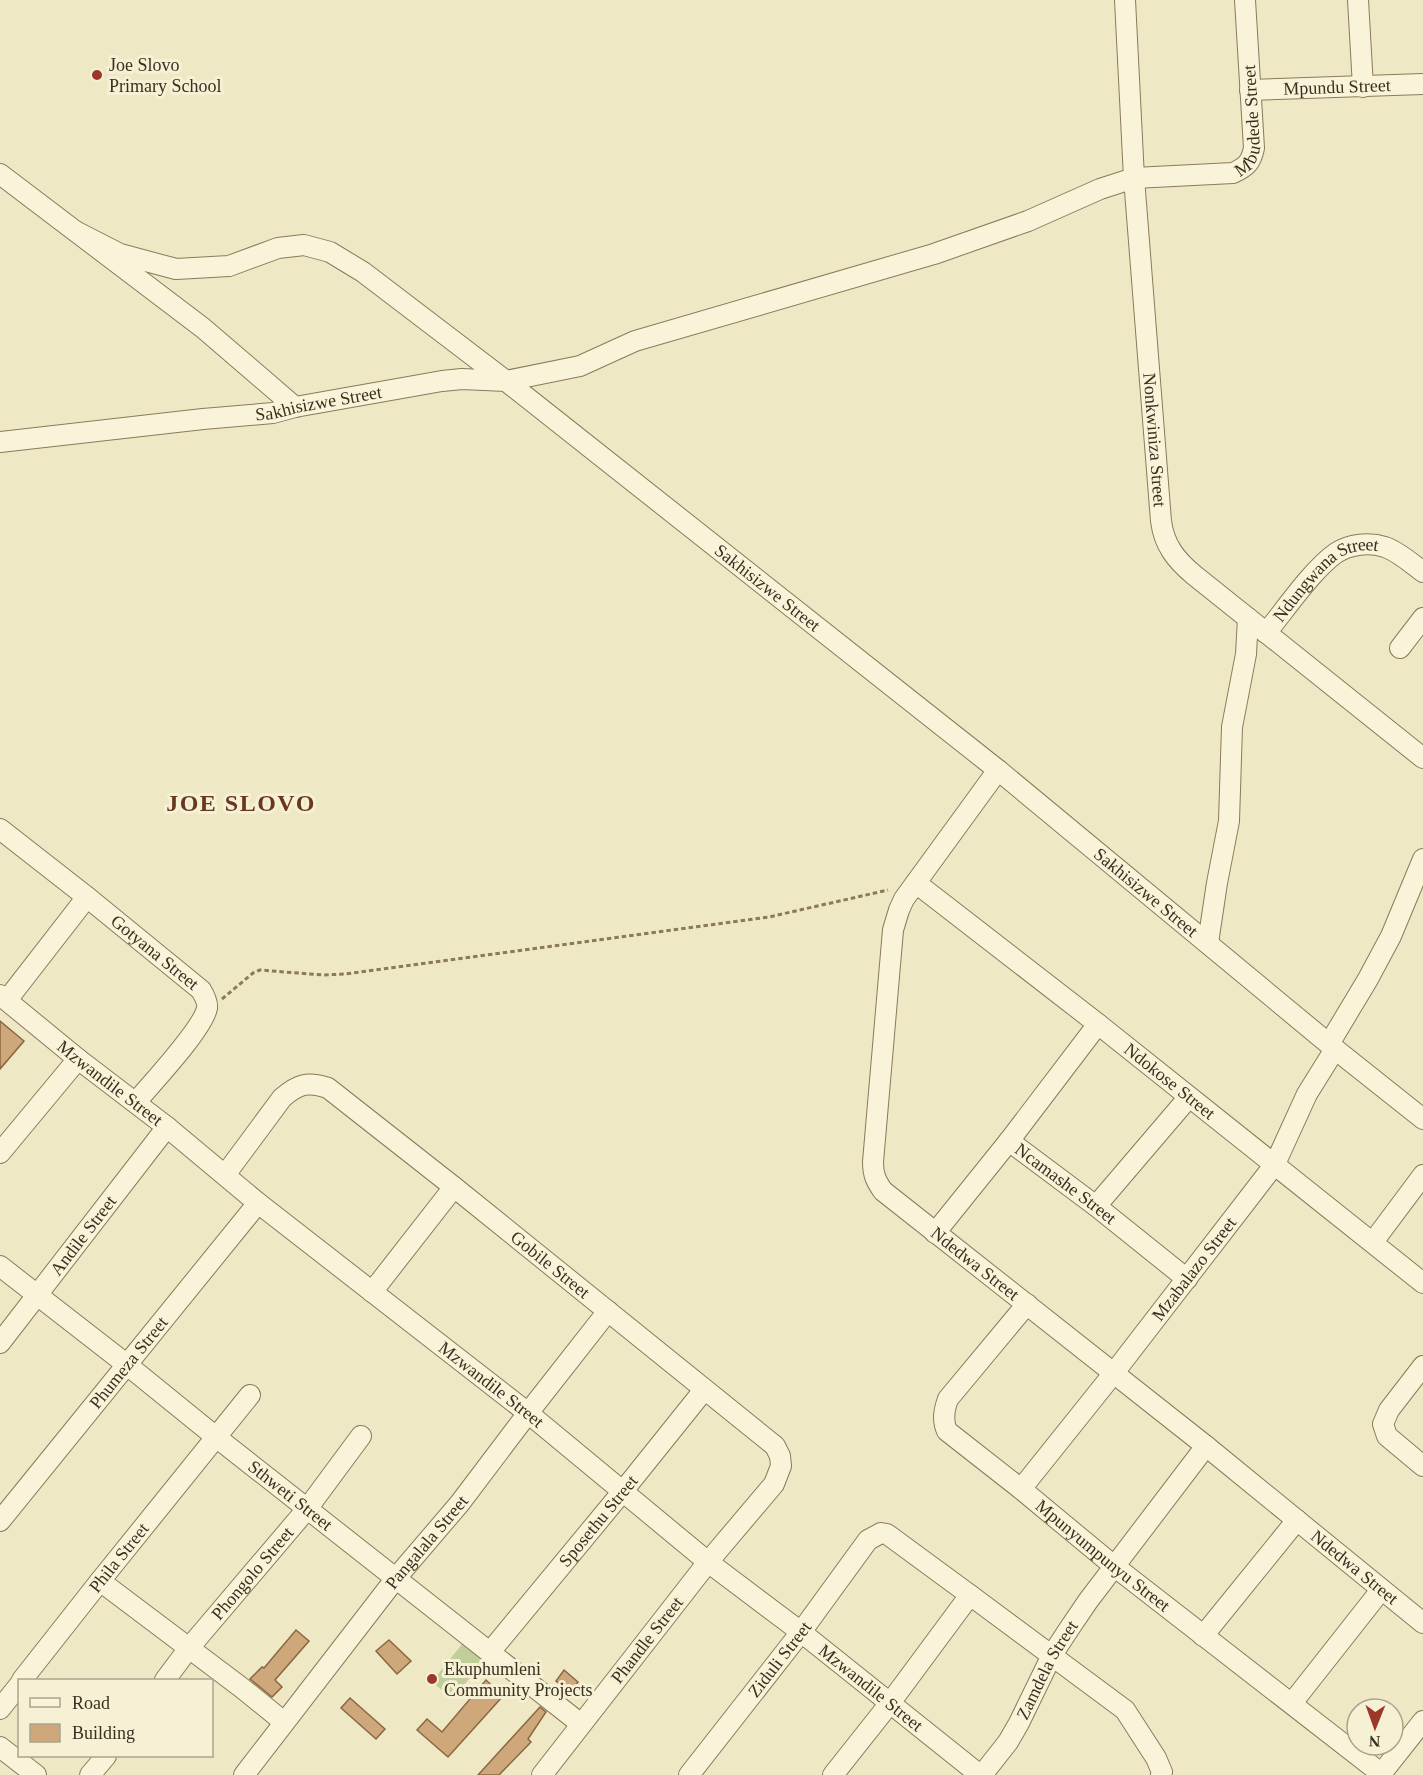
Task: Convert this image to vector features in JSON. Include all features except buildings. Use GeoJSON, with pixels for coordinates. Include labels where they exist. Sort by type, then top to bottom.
{"type":"FeatureCollection","features":[{"type":"Feature","properties":{"kind":"street","name":"Nonkwiniza Street"},"geometry":{"type":"LineString","coordinates":[[1125,0],[1134,178],[1162,532],[1168,546],[1181,563],[1423,758]]}},
{"type":"Feature","properties":{"kind":"street","name":"Mbudede Street"},"geometry":{"type":"LineString","coordinates":[[1134,178],[1233,173],[1245,168],[1252,160],[1254,148],[1245,0]]}},
{"type":"Feature","properties":{"kind":"street"},"geometry":{"type":"LineString","coordinates":[[1358,0],[1364,87]]}},
{"type":"Feature","properties":{"kind":"street","name":"Mpundu Street"},"geometry":{"type":"LineString","coordinates":[[1250,90],[1423,84]]}},
{"type":"Feature","properties":{"kind":"street"},"geometry":{"type":"LineString","coordinates":[[0,174],[203,328],[295,406]]}},
{"type":"Feature","properties":{"kind":"street"},"geometry":{"type":"LineString","coordinates":[[77,232],[120,254],[176,269],[229,266],[278,248],[304,245],[330,252],[363,272],[506,381],[580,366],[635,341],[934,254],[1028,221],[1100,189],[1134,178]]}},
{"type":"Feature","properties":{"kind":"street","name":"Sakhisizwe Street"},"geometry":{"type":"LineString","coordinates":[[0,442],[273,413],[295,406],[452,380],[506,381],[998,770],[1423,1119]]}},
{"type":"Feature","properties":{"kind":"street","name":"Ndungwana Street"},"geometry":{"type":"LineString","coordinates":[[1266,633],[1310,579],[1328,560],[1345,549],[1363,544],[1385,547],[1407,559],[1423,572]]}},
{"type":"Feature","properties":{"kind":"street"},"geometry":{"type":"LineString","coordinates":[[1208,943],[1229,822],[1231,736],[1246,654],[1248,618]]}},
{"type":"Feature","properties":{"kind":"street"},"geometry":{"type":"LineString","coordinates":[[1400,648],[1423,618]]}},
{"type":"Feature","properties":{"kind":"street","name":"Ndedwa Street"},"geometry":{"type":"LineString","coordinates":[[998,770],[899,910],[893,930],[873,1175],[883,1191],[1206,1446],[1423,1623]]}},
{"type":"Feature","properties":{"kind":"street","name":"Gotyana Street"},"geometry":{"type":"LineString","coordinates":[[0,829],[87,897],[205,995],[207,1007],[199,1026],[136,1102]]}},
{"type":"Feature","properties":{"kind":"street","name":"Mzabalazo Street"},"geometry":{"type":"LineString","coordinates":[[1022,1489],[1275,1164],[1307,1094],[1391,936],[1423,859]]}},
{"type":"Feature","properties":{"kind":"street","name":"Ndokose Street"},"geometry":{"type":"LineString","coordinates":[[916,883],[1098,1024],[1423,1283]]}},
{"type":"Feature","properties":{"kind":"street"},"geometry":{"type":"LineString","coordinates":[[3,997],[87,897]]}},
{"type":"Feature","properties":{"kind":"street","name":"Mzwandile Street"},"geometry":{"type":"LineString","coordinates":[[3,997],[78,1059],[167,1127],[258,1203],[528,1413],[708,1562],[801,1632],[981,1775]]}},
{"type":"Feature","properties":{"kind":"street"},"geometry":{"type":"LineString","coordinates":[[1009,1142],[1098,1024]]}},
{"type":"Feature","properties":{"kind":"street"},"geometry":{"type":"LineString","coordinates":[[0,1153],[78,1059]]}},
{"type":"Feature","properties":{"kind":"street","name":"Gobile Street"},"geometry":{"type":"LineString","coordinates":[[225,1175],[282,1098],[301,1085],[315,1083],[328,1088],[454,1187],[775,1446],[780,1456],[781,1466],[774,1484],[708,1562]]}},
{"type":"Feature","properties":{"kind":"street"},"geometry":{"type":"LineString","coordinates":[[1096,1206],[1189,1097]]}},
{"type":"Feature","properties":{"kind":"street","name":"Andile Street"},"geometry":{"type":"LineString","coordinates":[[0,1343],[167,1127]]}},
{"type":"Feature","properties":{"kind":"street","name":"Ncamashe Street"},"geometry":{"type":"LineString","coordinates":[[935,1233],[1009,1142],[1096,1206],[1187,1279]]}},
{"type":"Feature","properties":{"kind":"street"},"geometry":{"type":"LineString","coordinates":[[1373,1242],[1423,1175]]}},
{"type":"Feature","properties":{"kind":"street"},"geometry":{"type":"LineString","coordinates":[[372,1292],[454,1187]]}},
{"type":"Feature","properties":{"kind":"street","name":"Phumeza Street"},"geometry":{"type":"LineString","coordinates":[[4,1509],[258,1203]]}},
{"type":"Feature","properties":{"kind":"street","name":"Sthweti Street"},"geometry":{"type":"LineString","coordinates":[[0,1266],[581,1724]]}},
{"type":"Feature","properties":{"kind":"street","name":"Mpunyumpunyu Street"},"geometry":{"type":"LineString","coordinates":[[1027,1304],[948,1399],[944,1409],[945,1426],[948,1431],[1114,1566],[1382,1774]]}},
{"type":"Feature","properties":{"kind":"street","name":"Pangalala Street"},"geometry":{"type":"LineString","coordinates":[[244,1775],[396,1578],[493,1462],[528,1413],[608,1311]]}},
{"type":"Feature","properties":{"kind":"street"},"geometry":{"type":"LineString","coordinates":[[1423,1366],[1389,1410],[1383,1424],[1387,1436],[1423,1466]]}},
{"type":"Feature","properties":{"kind":"street","name":"Sposethu Street"},"geometry":{"type":"LineString","coordinates":[[490,1652],[704,1390]]}},
{"type":"Feature","properties":{"kind":"street","name":"Phila Street"},"geometry":{"type":"LineString","coordinates":[[23,1679],[250,1395]]}},
{"type":"Feature","properties":{"kind":"street","name":"Phongolo Street"},"geometry":{"type":"LineString","coordinates":[[166,1679],[189,1648],[307,1509],[361,1436]]}},
{"type":"Feature","properties":{"kind":"street","name":"Zamdela Street"},"geometry":{"type":"LineString","coordinates":[[981,1775],[1014,1732],[1052,1655],[1088,1601],[1206,1446]]}},
{"type":"Feature","properties":{"kind":"street"},"geometry":{"type":"LineString","coordinates":[[1203,1636],[1297,1520]]}},
{"type":"Feature","properties":{"kind":"street","name":"Ziduli Street"},"geometry":{"type":"LineString","coordinates":[[689,1775],[801,1632],[867,1540],[881,1533],[887,1534],[970,1595]]}},
{"type":"Feature","properties":{"kind":"street","name":"Phandle Street"},"geometry":{"type":"LineString","coordinates":[[542,1775],[708,1562]]}},
{"type":"Feature","properties":{"kind":"street"},"geometry":{"type":"LineString","coordinates":[[100,1581],[284,1722]]}},
{"type":"Feature","properties":{"kind":"street"},"geometry":{"type":"LineString","coordinates":[[1292,1703],[1381,1590]]}},
{"type":"Feature","properties":{"kind":"street"},"geometry":{"type":"LineString","coordinates":[[833,1775],[970,1595],[1125,1710],[1156,1758],[1162,1772],[1161,1775]]}},
{"type":"Feature","properties":{"kind":"street"},"geometry":{"type":"LineString","coordinates":[[0,1709],[18,1686]]}},
{"type":"Feature","properties":{"kind":"street"},"geometry":{"type":"LineString","coordinates":[[1382,1774],[1423,1721]]}},
{"type":"Feature","properties":{"kind":"street"},"geometry":{"type":"LineString","coordinates":[[0,1747],[36,1775]]}},
{"type":"Feature","properties":{"kind":"street"},"geometry":{"type":"LineString","coordinates":[[90,1775],[104,1757]]}},
{"type":"Feature","properties":{"kind":"path"},"geometry":{"type":"LineString","coordinates":[[207,1007],[224,998],[253,973],[260,970],[323,975],[357,972],[769,917],[916,883]]}},
{"type":"Feature","properties":{"kind":"green space"},"geometry":{"type":"Polygon","coordinates":[[[466,1639],[487,1656],[453,1699],[432,1682],[466,1639]]]}},
{"type":"Feature","properties":{"kind":"place","name":"Joe Slovo Primary School"},"geometry":{"type":"Point","coordinates":[97,75]}},
{"type":"Feature","properties":{"kind":"place","name":"Ekuphumleni Community Projects"},"geometry":{"type":"Point","coordinates":[432,1679]}},
{"type":"Feature","properties":{"kind":"district","name":"JOE SLOVO"},"geometry":{"type":"Point","coordinates":[241,803]}}]}
